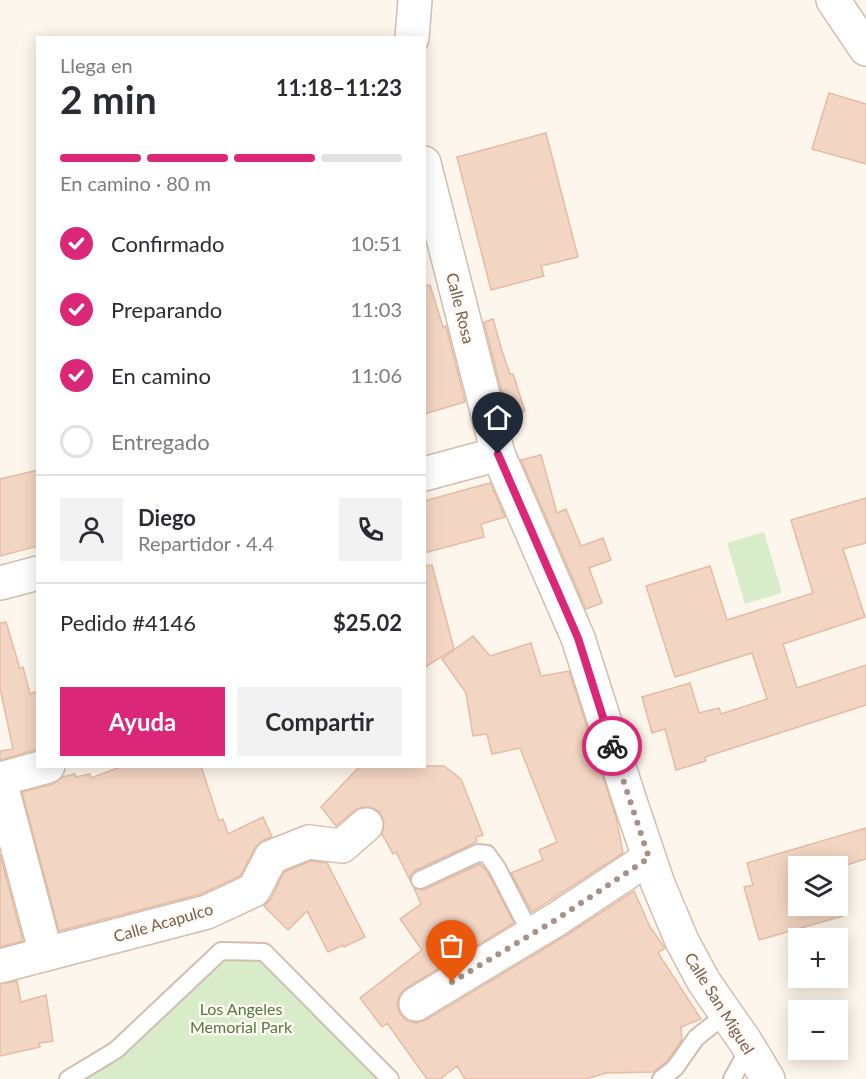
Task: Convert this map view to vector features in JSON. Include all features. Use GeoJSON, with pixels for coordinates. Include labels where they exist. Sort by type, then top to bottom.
{"type":"FeatureCollection","features":[{"type":"Feature","properties":{"kind":"street"},"geometry":{"type":"LineString","coordinates":[[412,36],[415,0]]}},
{"type":"Feature","properties":{"kind":"street"},"geometry":{"type":"LineString","coordinates":[[834,0],[866,49]]}},
{"type":"Feature","properties":{"kind":"street","name":"Calle Rosa"},"geometry":{"type":"LineString","coordinates":[[426,171],[498,454]]}},
{"type":"Feature","properties":{"kind":"street"},"geometry":{"type":"LineString","coordinates":[[426,473],[498,454]]}},
{"type":"Feature","properties":{"kind":"street","name":"Calle San Miguel"},"geometry":{"type":"LineString","coordinates":[[498,454],[578,638],[649,858],[682,941],[704,982],[768,1079]]}},
{"type":"Feature","properties":{"kind":"street"},"geometry":{"type":"LineString","coordinates":[[0,583],[36,574]]}},
{"type":"Feature","properties":{"kind":"street"},"geometry":{"type":"LineString","coordinates":[[41,768],[0,780],[46,954]]}},
{"type":"Feature","properties":{"kind":"street","name":"Calle Acapulco"},"geometry":{"type":"LineString","coordinates":[[0,966],[207,912],[254,890],[271,857],[309,842],[342,846],[366,825]]}},
{"type":"Feature","properties":{"kind":"street"},"geometry":{"type":"LineString","coordinates":[[416,1004],[557,919],[649,858]]}},
{"type":"Feature","properties":{"kind":"lane"},"geometry":{"type":"LineString","coordinates":[[420,880],[478,853],[487,854],[497,868],[531,934]]}},
{"type":"Feature","properties":{"kind":"lane"},"geometry":{"type":"LineString","coordinates":[[68,1079],[116,1050],[221,951],[264,952],[390,1079]]}},
{"type":"Feature","properties":{"kind":"lane"},"geometry":{"type":"LineString","coordinates":[[661,1079],[675,1068],[696,1038],[726,1014]]}},
{"type":"Feature","properties":{"kind":"lane"},"geometry":{"type":"LineString","coordinates":[[732,1079],[749,1048]]}},
{"type":"Feature","properties":{"kind":"green space"},"geometry":{"type":"Polygon","coordinates":[[[764,532],[782,593],[745,604],[727,543],[764,532]]]}},
{"type":"Feature","properties":{"kind":"green space","name":"Los Angeles Memorial Park"},"geometry":{"type":"Polygon","coordinates":[[[221,951],[264,952],[390,1079],[68,1079],[116,1050],[221,951]]]}},
{"type":"Feature","properties":{"kind":"building"},"geometry":{"type":"Polygon","coordinates":[[[829,93],[866,104],[866,164],[812,149],[829,93]]]}},
{"type":"Feature","properties":{"kind":"building"},"geometry":{"type":"Polygon","coordinates":[[[546,133],[578,257],[541,266],[544,276],[491,290],[457,157],[546,133]]]}},
{"type":"Feature","properties":{"kind":"building"},"geometry":{"type":"Polygon","coordinates":[[[430,285],[443,327],[446,326],[465,402],[426,413],[426,286],[430,285]]]}},
{"type":"Feature","properties":{"kind":"building"},"geometry":{"type":"Polygon","coordinates":[[[493,319],[510,374],[513,374],[525,411],[508,417],[484,322],[493,319]]]}},
{"type":"Feature","properties":{"kind":"building"},"geometry":{"type":"Polygon","coordinates":[[[541,455],[557,513],[566,509],[581,546],[603,538],[611,560],[589,568],[602,603],[586,609],[521,460],[541,455]]]}},
{"type":"Feature","properties":{"kind":"building"},"geometry":{"type":"Polygon","coordinates":[[[36,470],[36,547],[0,556],[0,479],[36,470]]]}},
{"type":"Feature","properties":{"kind":"building"},"geometry":{"type":"Polygon","coordinates":[[[490,483],[505,517],[481,524],[484,537],[426,552],[426,500],[490,483]]]}},
{"type":"Feature","properties":{"kind":"building"},"geometry":{"type":"Polygon","coordinates":[[[866,498],[866,543],[843,549],[865,617],[783,644],[797,688],[866,665],[866,705],[705,757],[706,761],[676,770],[665,729],[652,733],[642,697],[690,683],[699,713],[719,708],[721,714],[767,699],[752,653],[675,677],[646,586],[710,566],[727,620],[813,593],[791,520],[866,498]]]}},
{"type":"Feature","properties":{"kind":"building"},"geometry":{"type":"Polygon","coordinates":[[[432,565],[454,649],[426,667],[426,566],[432,565]]]}},
{"type":"Feature","properties":{"kind":"building"},"geometry":{"type":"Polygon","coordinates":[[[6,622],[20,669],[23,667],[30,694],[36,692],[36,750],[0,760],[0,751],[13,749],[0,688],[0,623],[6,622]]]}},
{"type":"Feature","properties":{"kind":"building"},"geometry":{"type":"Polygon","coordinates":[[[473,636],[490,656],[531,643],[541,676],[569,671],[616,817],[623,853],[532,912],[511,873],[543,860],[539,850],[557,842],[520,748],[492,754],[487,734],[473,736],[466,693],[442,659],[473,636]]]}},
{"type":"Feature","properties":{"kind":"building"},"geometry":{"type":"Polygon","coordinates":[[[444,766],[461,779],[483,835],[476,837],[477,841],[470,845],[416,870],[411,874],[410,880],[396,852],[393,854],[382,834],[384,822],[380,812],[371,807],[362,807],[336,826],[321,807],[358,768],[444,766]]]}},
{"type":"Feature","properties":{"kind":"building"},"geometry":{"type":"Polygon","coordinates":[[[118,768],[202,768],[219,821],[223,819],[228,834],[263,817],[272,837],[263,840],[255,848],[240,876],[201,894],[59,931],[22,792],[53,784],[62,777],[75,774],[76,777],[90,774],[91,778],[118,768]]]}},
{"type":"Feature","properties":{"kind":"building"},"geometry":{"type":"Polygon","coordinates":[[[866,828],[866,859],[848,865],[848,856],[788,856],[788,916],[843,916],[801,928],[788,928],[788,932],[759,940],[744,887],[753,885],[747,863],[866,828]]]}},
{"type":"Feature","properties":{"kind":"building"},"geometry":{"type":"Polygon","coordinates":[[[0,854],[23,941],[0,947],[0,854]]]}},
{"type":"Feature","properties":{"kind":"building"},"geometry":{"type":"Polygon","coordinates":[[[311,861],[327,863],[365,937],[328,952],[307,911],[288,930],[264,906],[271,899],[284,872],[311,861]]]}},
{"type":"Feature","properties":{"kind":"building"},"geometry":{"type":"Polygon","coordinates":[[[480,864],[488,873],[514,923],[406,988],[400,994],[397,1004],[400,1014],[407,1021],[416,1023],[426,1020],[567,935],[634,891],[650,927],[665,948],[658,953],[701,1019],[681,1027],[682,1040],[667,1061],[653,1072],[606,1073],[586,1079],[465,1079],[457,1066],[440,1079],[427,1079],[387,1023],[382,1027],[360,998],[422,950],[400,919],[421,904],[414,888],[424,890],[480,864]]]}},
{"type":"Feature","properties":{"kind":"building"},"geometry":{"type":"Polygon","coordinates":[[[17,981],[21,1002],[46,995],[53,1041],[39,1043],[40,1047],[0,1056],[0,984],[17,981]]]}},
{"type":"Feature","properties":{"kind":"way so far"},"geometry":{"type":"LineString","coordinates":[[452,982],[557,919],[649,858],[612,746]]}},
{"type":"Feature","properties":{"kind":"route"},"geometry":{"type":"LineString","coordinates":[[498,454],[578,638],[612,746]]}}]}
